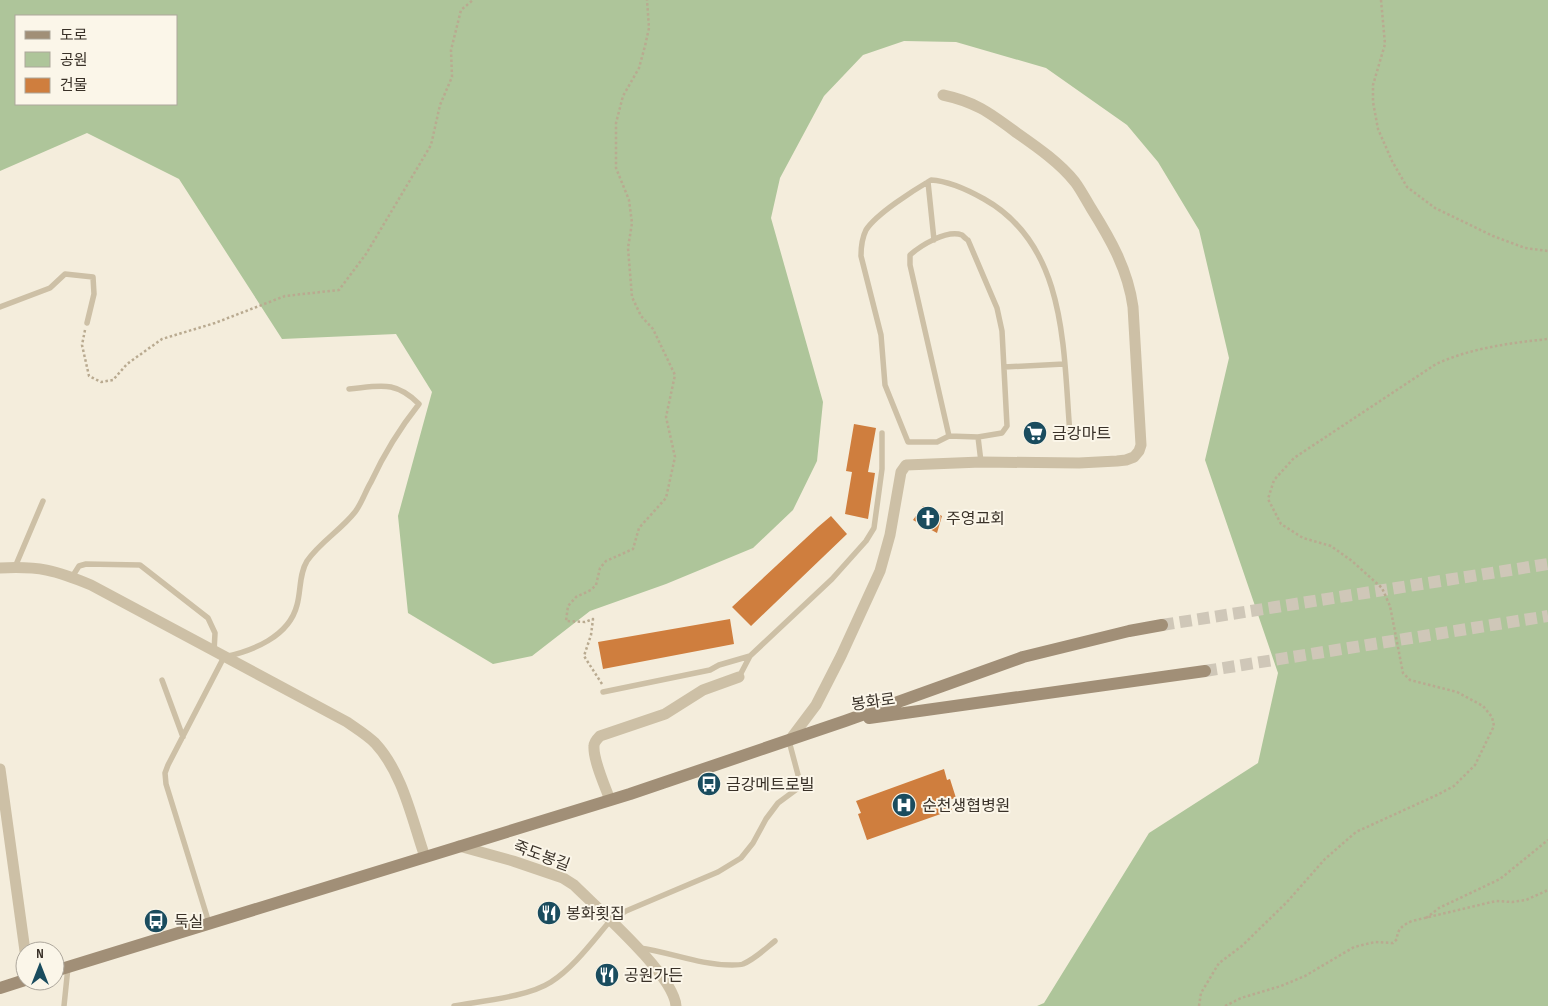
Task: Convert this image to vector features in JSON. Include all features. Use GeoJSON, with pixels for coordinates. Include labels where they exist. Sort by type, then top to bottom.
{"type":"FeatureCollection","features":[{"type":"Feature","properties":{"kind":"main road","name":"봉화로"},"geometry":{"type":"LineString","coordinates":[[844,722],[1024,657],[1129,631],[1162,625]]}},
{"type":"Feature","properties":{"kind":"main road","name":"봉화로"},"geometry":{"type":"LineString","coordinates":[[844,722],[1205,671]]}},
{"type":"Feature","properties":{"kind":"main road"},"geometry":{"type":"LineString","coordinates":[[65,968],[610,800],[844,722]]}},
{"type":"Feature","properties":{"kind":"main road"},"geometry":{"type":"LineString","coordinates":[[0,988],[15,983]]}},
{"type":"Feature","properties":{"kind":"street"},"geometry":{"type":"LineString","coordinates":[[789,741],[816,705],[842,656],[880,571],[890,535],[901,472],[906,465],[981,462],[1079,463],[1126,460],[1134,457],[1139,451],[1141,437],[1133,307],[1126,277],[1115,247],[1075,182],[1044,152],[992,114],[962,99],[943,95]]}},
{"type":"Feature","properties":{"kind":"street"},"geometry":{"type":"LineString","coordinates":[[0,568],[37,568],[57,571],[91,585],[348,722],[376,744],[391,764],[403,793],[424,857]]}},
{"type":"Feature","properties":{"kind":"street"},"geometry":{"type":"LineString","coordinates":[[610,800],[595,756],[594,747],[596,740],[600,736],[665,714],[703,690],[739,677]]}},
{"type":"Feature","properties":{"kind":"street"},"geometry":{"type":"LineString","coordinates":[[1,775],[25,941]]}},
{"type":"Feature","properties":{"kind":"street","name":"죽도봉길"},"geometry":{"type":"LineString","coordinates":[[459,846],[514,861],[563,878],[574,885],[657,969],[669,985],[676,1000],[676,1006]]}},
{"type":"Feature","properties":{"kind":"lane"},"geometry":{"type":"LineString","coordinates":[[949,436],[910,266],[910,255],[923,244],[954,234],[962,235],[968,240],[997,308],[1002,331],[1007,426],[1002,433],[978,437],[949,436],[937,442],[908,442],[886,385],[881,335],[861,256],[861,247],[867,228],[883,213],[931,180],[948,182],[973,193],[995,206],[1011,218],[1035,250],[1053,287],[1061,321],[1070,434]]}},
{"type":"Feature","properties":{"kind":"lane"},"geometry":{"type":"LineString","coordinates":[[928,182],[934,240]]}},
{"type":"Feature","properties":{"kind":"lane"},"geometry":{"type":"LineString","coordinates":[[0,307],[50,288],[66,274],[93,277],[94,294],[87,322]]}},
{"type":"Feature","properties":{"kind":"lane"},"geometry":{"type":"LineString","coordinates":[[1004,368],[1064,364]]}},
{"type":"Feature","properties":{"kind":"lane"},"geometry":{"type":"LineString","coordinates":[[219,654],[252,649],[267,641],[288,625],[298,604],[304,567],[316,551],[354,512],[392,442],[419,404],[408,394],[388,386],[349,389]]}},
{"type":"Feature","properties":{"kind":"lane"},"geometry":{"type":"LineString","coordinates":[[739,677],[750,656],[832,579],[866,541],[874,528],[882,469],[882,433]]}},
{"type":"Feature","properties":{"kind":"lane"},"geometry":{"type":"LineString","coordinates":[[978,437],[981,462]]}},
{"type":"Feature","properties":{"kind":"lane"},"geometry":{"type":"LineString","coordinates":[[15,567],[43,501]]}},
{"type":"Feature","properties":{"kind":"lane"},"geometry":{"type":"LineString","coordinates":[[72,577],[79,566],[86,564],[140,565],[208,618],[215,633],[219,654],[183,737],[168,765],[165,779],[209,923]]}},
{"type":"Feature","properties":{"kind":"lane"},"geometry":{"type":"LineString","coordinates":[[605,692],[710,670],[719,665],[750,656]]}},
{"type":"Feature","properties":{"kind":"lane"},"geometry":{"type":"LineString","coordinates":[[162,680],[183,737]]}},
{"type":"Feature","properties":{"kind":"lane"},"geometry":{"type":"LineString","coordinates":[[454,1006],[515,995],[543,987],[560,975],[577,959],[610,921],[626,911],[718,872],[741,858],[753,843],[766,819],[778,803],[801,786],[789,741]]}},
{"type":"Feature","properties":{"kind":"lane"},"geometry":{"type":"LineString","coordinates":[[637,948],[689,960],[724,965],[742,964],[759,954],[775,940]]}},
{"type":"Feature","properties":{"kind":"lane"},"geometry":{"type":"LineString","coordinates":[[64,1006],[68,967]]}},
{"type":"Feature","properties":{"kind":"path"},"geometry":{"type":"LineString","coordinates":[[87,322],[82,345],[89,376],[101,382],[113,380],[127,364],[162,339],[215,323],[285,296],[339,290],[366,254],[431,146],[440,105],[452,77],[451,50],[461,10],[473,0]]}},
{"type":"Feature","properties":{"kind":"path"},"geometry":{"type":"LineString","coordinates":[[605,692],[584,656],[591,635],[593,620],[585,622],[566,621],[568,606],[576,597],[591,590],[596,585],[600,568],[606,561],[633,549],[639,528],[666,498],[675,457],[666,417],[675,375],[653,329],[641,316],[632,297],[628,248],[632,223],[629,200],[616,168],[616,123],[623,96],[639,68],[645,46],[649,28],[646,0]]}},
{"type":"Feature","properties":{"kind":"path"},"geometry":{"type":"LineString","coordinates":[[1381,0],[1385,44],[1373,85],[1373,102],[1378,129],[1392,161],[1407,187],[1435,208],[1493,236],[1525,248],[1548,251]]}},
{"type":"Feature","properties":{"kind":"path"},"geometry":{"type":"LineString","coordinates":[[1199,1006],[1201,993],[1219,963],[1243,945],[1287,902],[1325,859],[1356,832],[1454,786],[1475,765],[1494,726],[1492,717],[1483,706],[1457,692],[1410,680],[1403,673],[1390,606],[1382,588],[1358,566],[1331,546],[1303,538],[1280,524],[1268,499],[1274,480],[1294,458],[1436,364],[1453,356],[1508,344],[1548,339]]}},
{"type":"Feature","properties":{"kind":"path"},"geometry":{"type":"LineString","coordinates":[[1425,919],[1439,908],[1500,879],[1548,840]]}},
{"type":"Feature","properties":{"kind":"path"},"geometry":{"type":"LineString","coordinates":[[1225,1006],[1241,998],[1281,986],[1305,976],[1354,947],[1375,942],[1393,943],[1397,940],[1397,934],[1403,925],[1412,921],[1496,901],[1512,902],[1526,900],[1548,890]]}},
{"type":"Feature","properties":{"kind":"green space"},"geometry":{"type":"Polygon","coordinates":[[[0,0],[1548,0],[1548,1006],[1037,1006],[1044,1003],[1149,833],[1258,763],[1278,673],[1205,460],[1229,358],[1199,230],[1158,162],[1127,125],[1046,68],[956,42],[904,41],[863,55],[824,96],[780,178],[771,218],[823,402],[817,461],[793,510],[753,548],[666,584],[590,611],[532,656],[493,664],[408,613],[398,516],[432,392],[396,334],[282,339],[179,179],[87,133],[0,171],[0,0]]]}},
{"type":"Feature","properties":{"kind":"building"},"geometry":{"type":"Polygon","coordinates":[[[854,424],[876,428],[868,472],[875,473],[868,519],[845,514],[852,472],[846,471],[854,424]]]}},
{"type":"Feature","properties":{"kind":"building","name":"주영교회"},"geometry":{"type":"Polygon","coordinates":[[[923,506],[942,516],[937,533],[913,520],[923,506]]]}},
{"type":"Feature","properties":{"kind":"building"},"geometry":{"type":"Polygon","coordinates":[[[831,516],[847,534],[751,626],[732,607],[831,516]]]}},
{"type":"Feature","properties":{"kind":"building"},"geometry":{"type":"Polygon","coordinates":[[[730,619],[734,644],[603,669],[598,642],[730,619]]]}},
{"type":"Feature","properties":{"kind":"building","name":"순천생협병원"},"geometry":{"type":"Polygon","coordinates":[[[944,769],[947,780],[950,779],[956,798],[948,800],[952,810],[867,840],[858,814],[861,813],[856,801],[944,769]]]}},
{"type":"Feature","properties":{"kind":"tunnel"},"geometry":{"type":"LineString","coordinates":[[1162,625],[1548,564]]}},
{"type":"Feature","properties":{"kind":"tunnel"},"geometry":{"type":"LineString","coordinates":[[1205,671],[1548,616]]}},
{"type":"Feature","properties":{"kind":"place","name":"금강마트"},"geometry":{"type":"Point","coordinates":[1035,433]}},
{"type":"Feature","properties":{"kind":"place","name":"주영교회"},"geometry":{"type":"Point","coordinates":[928,518]}},
{"type":"Feature","properties":{"kind":"place","name":"금강메트로빌"},"geometry":{"type":"Point","coordinates":[709,784]}},
{"type":"Feature","properties":{"kind":"place","name":"순천생협병원"},"geometry":{"type":"Point","coordinates":[904,805]}},
{"type":"Feature","properties":{"kind":"place","name":"봉화횟집"},"geometry":{"type":"Point","coordinates":[549,913]}},
{"type":"Feature","properties":{"kind":"place","name":"둑실"},"geometry":{"type":"Point","coordinates":[156,921]}},
{"type":"Feature","properties":{"kind":"place","name":"공원가든"},"geometry":{"type":"Point","coordinates":[607,975]}}]}
